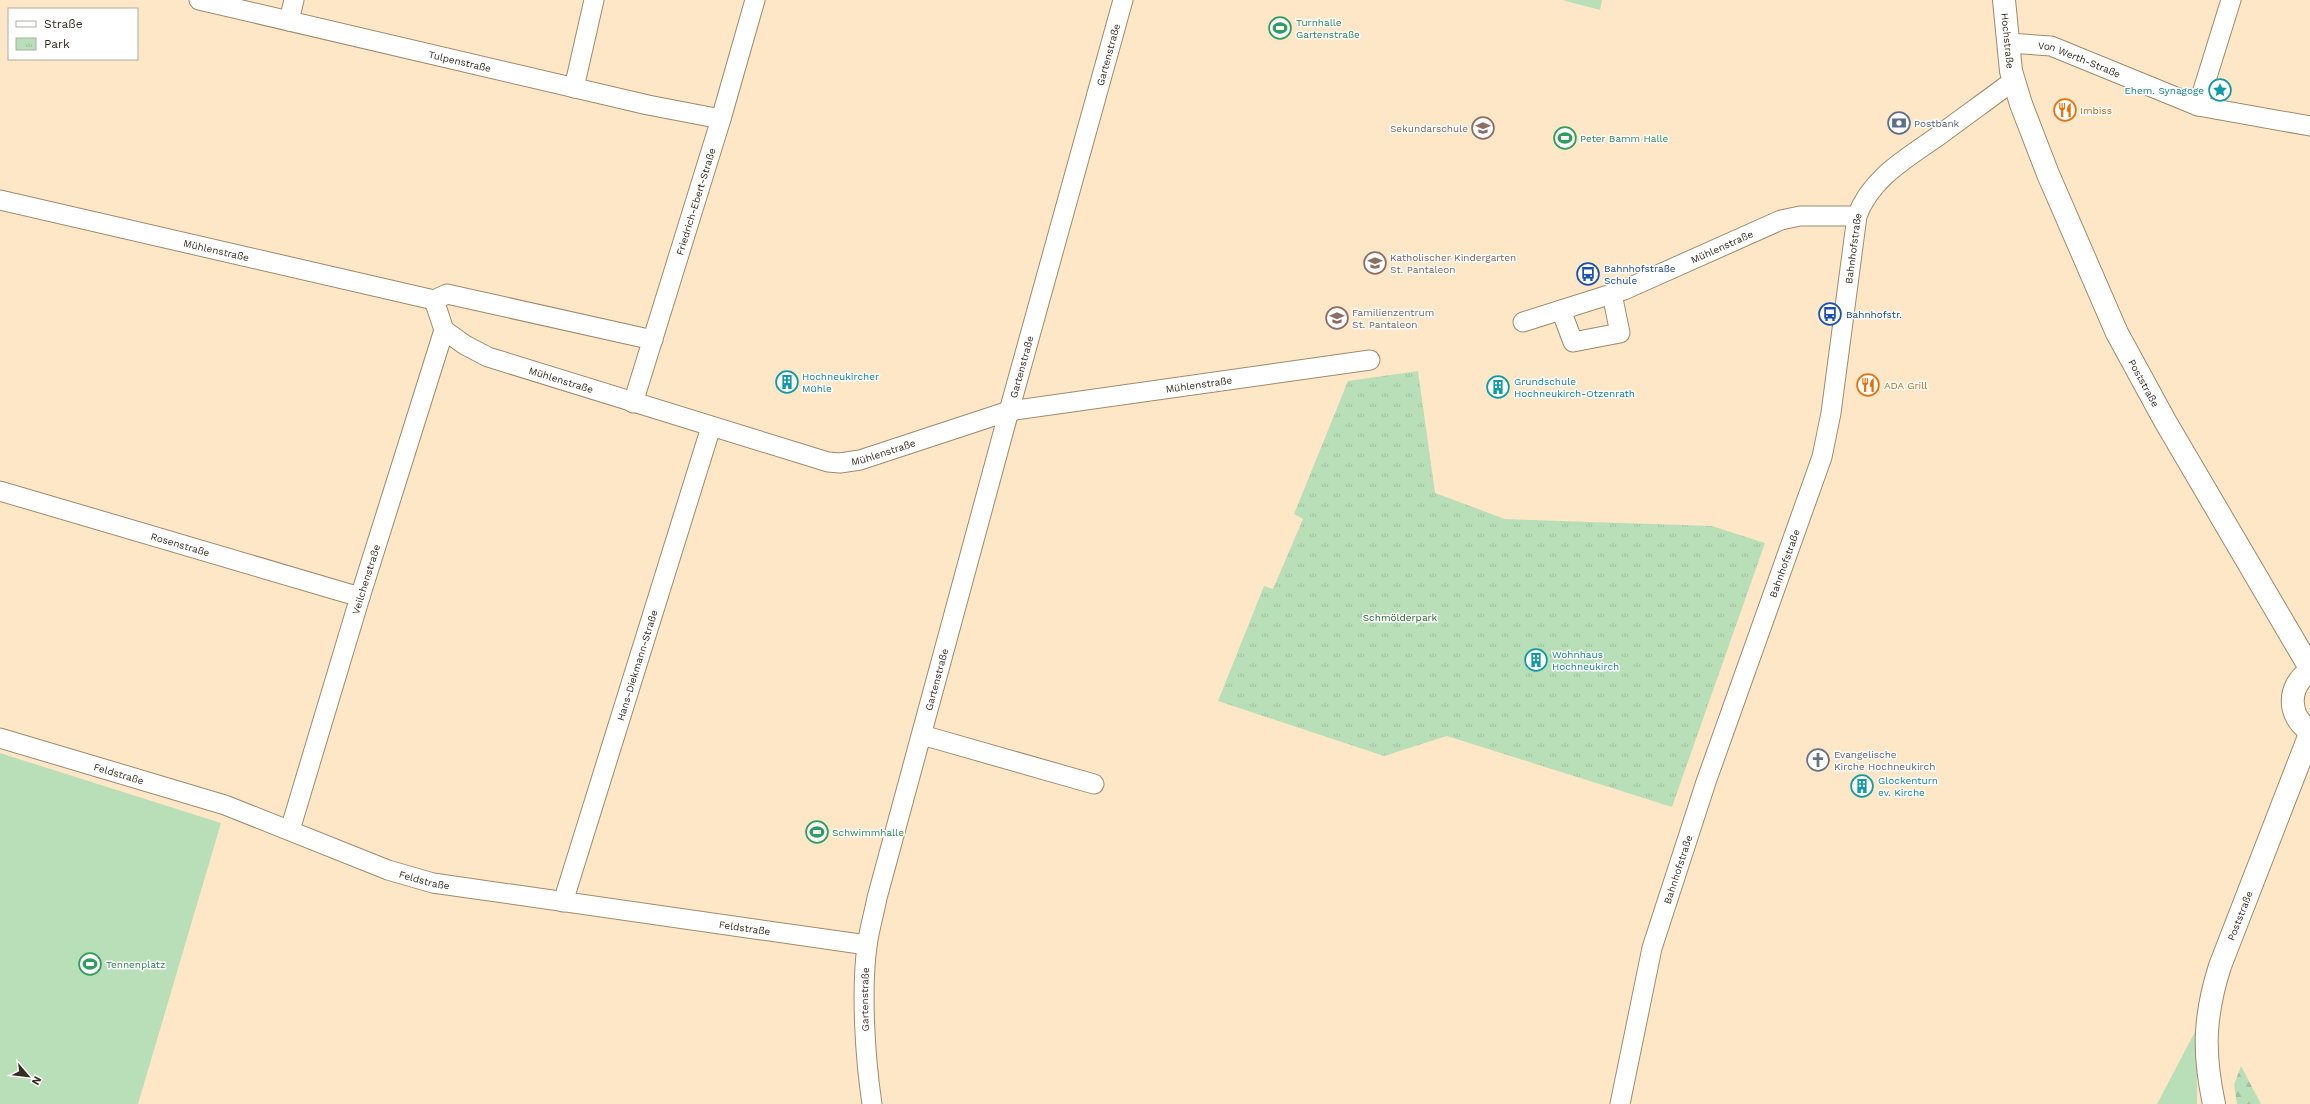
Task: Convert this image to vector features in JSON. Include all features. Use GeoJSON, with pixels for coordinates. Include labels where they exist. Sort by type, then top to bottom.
{"type":"FeatureCollection","features":[{"type":"Feature","properties":{"kind":"street","name":"Tulpenstraße"},"geometry":{"type":"LineString","coordinates":[[198,0],[574,88],[721,119]]}},
{"type":"Feature","properties":{"kind":"street"},"geometry":{"type":"LineString","coordinates":[[289,21],[294,0]]}},
{"type":"Feature","properties":{"kind":"street"},"geometry":{"type":"LineString","coordinates":[[574,88],[594,0]]}},
{"type":"Feature","properties":{"kind":"street","name":"Friedrich-Ebert-Straße"},"geometry":{"type":"LineString","coordinates":[[633,403],[721,119],[756,0]]}},
{"type":"Feature","properties":{"kind":"street","name":"Gartenstraße"},"geometry":{"type":"LineString","coordinates":[[872,1104],[865,1009],[867,945],[877,898],[1009,411],[1123,0]]}},
{"type":"Feature","properties":{"kind":"street","name":"Hochstraße"},"geometry":{"type":"LineString","coordinates":[[2004,0],[2013,81]]}},
{"type":"Feature","properties":{"kind":"street"},"geometry":{"type":"LineString","coordinates":[[2198,106],[2231,0]]}},
{"type":"Feature","properties":{"kind":"street","name":"Von Werth-Straße"},"geometry":{"type":"LineString","coordinates":[[2008,43],[2051,46],[2198,106],[2310,126]]}},
{"type":"Feature","properties":{"kind":"street","name":"Bahnhofstraße"},"geometry":{"type":"LineString","coordinates":[[1620,1104],[1652,948],[1706,782],[1822,457],[1833,405],[1857,216],[1871,190],[1885,174],[2013,81]]}},
{"type":"Feature","properties":{"kind":"street","name":"Poststraße"},"geometry":{"type":"LineString","coordinates":[[2013,81],[2038,150],[2117,333],[2180,447],[2310,668]]}},
{"type":"Feature","properties":{"kind":"street","name":"Mühlenstraße"},"geometry":{"type":"LineString","coordinates":[[0,200],[434,300],[447,294],[653,340]]}},
{"type":"Feature","properties":{"kind":"street","name":"Mühlenstraße"},"geometry":{"type":"LineString","coordinates":[[1523,322],[1612,294],[1781,220],[1800,216],[1857,216]]}},
{"type":"Feature","properties":{"kind":"street"},"geometry":{"type":"LineString","coordinates":[[1562,310],[1573,342],[1620,333],[1612,294]]}},
{"type":"Feature","properties":{"kind":"street"},"geometry":{"type":"LineString","coordinates":[[434,300],[444,330]]}},
{"type":"Feature","properties":{"kind":"street","name":"Mühlenstraße"},"geometry":{"type":"LineString","coordinates":[[444,330],[465,345],[488,357],[711,427],[828,462],[840,463],[860,460],[1009,411],[1370,360]]}},
{"type":"Feature","properties":{"kind":"street","name":"Veilchenstraße"},"geometry":{"type":"LineString","coordinates":[[290,830],[360,597],[444,330]]}},
{"type":"Feature","properties":{"kind":"street","name":"Hans-Diekmann-Straße"},"geometry":{"type":"LineString","coordinates":[[563,902],[711,427]]}},
{"type":"Feature","properties":{"kind":"street","name":"Rosenstraße"},"geometry":{"type":"LineString","coordinates":[[0,491],[360,597]]}},
{"type":"Feature","properties":{"kind":"street"},"geometry":{"type":"LineString","coordinates":[[2310,671],[2297,683],[2293,693],[2292,704],[2295,715],[2300,724],[2310,733]]}},
{"type":"Feature","properties":{"kind":"street","name":"Poststraße"},"geometry":{"type":"LineString","coordinates":[[2214,1104],[2206,1052],[2206,1027],[2210,1000],[2223,960],[2310,733]]}},
{"type":"Feature","properties":{"kind":"street"},"geometry":{"type":"LineString","coordinates":[[922,735],[1094,784]]}},
{"type":"Feature","properties":{"kind":"street","name":"Feldstraße"},"geometry":{"type":"LineString","coordinates":[[0,738],[225,806],[410,877],[452,886],[867,945]]}},
{"type":"Feature","properties":{"kind":"green space"},"geometry":{"type":"Polygon","coordinates":[[[1562,0],[1602,0],[1600,10],[1562,0]]]}},
{"type":"Feature","properties":{"kind":"green space","name":"Schmölderpark"},"geometry":{"type":"Polygon","coordinates":[[[1418,371],[1435,493],[1505,519],[1712,526],[1765,543],[1672,807],[1447,736],[1384,756],[1218,701],[1264,586],[1273,589],[1303,519],[1294,514],[1348,381],[1418,371]]]}},
{"type":"Feature","properties":{"kind":"green space","name":"Tennenplatz"},"geometry":{"type":"Polygon","coordinates":[[[0,753],[221,823],[138,1104],[0,1104],[0,753]]]}},
{"type":"Feature","properties":{"kind":"green space"},"geometry":{"type":"Polygon","coordinates":[[[2197,1028],[2197,1104],[2157,1104],[2197,1028]]]}},
{"type":"Feature","properties":{"kind":"green space"},"geometry":{"type":"Polygon","coordinates":[[[2241,1066],[2261,1104],[2237,1104],[2234,1085],[2241,1066]]]}},
{"type":"Feature","properties":{"kind":"place","name":"Turnhalle Gartenstraße"},"geometry":{"type":"Point","coordinates":[1280,28]}},
{"type":"Feature","properties":{"kind":"place","name":"Ehem. Synagoge"},"geometry":{"type":"Point","coordinates":[2220,90]}},
{"type":"Feature","properties":{"kind":"place","name":"Imbiss"},"geometry":{"type":"Point","coordinates":[2065,110]}},
{"type":"Feature","properties":{"kind":"place","name":"Postbank"},"geometry":{"type":"Point","coordinates":[1899,123]}},
{"type":"Feature","properties":{"kind":"place","name":"Sekundarschule"},"geometry":{"type":"Point","coordinates":[1483,128]}},
{"type":"Feature","properties":{"kind":"place","name":"Peter Bamm Halle"},"geometry":{"type":"Point","coordinates":[1565,138]}},
{"type":"Feature","properties":{"kind":"place","name":"Katholischer Kindergarten St. Pantaleon"},"geometry":{"type":"Point","coordinates":[1375,263]}},
{"type":"Feature","properties":{"kind":"place","name":"Bahnhofstraße Schule"},"geometry":{"type":"Point","coordinates":[1588,274]}},
{"type":"Feature","properties":{"kind":"place","name":"Bahnhofstr."},"geometry":{"type":"Point","coordinates":[1830,314]}},
{"type":"Feature","properties":{"kind":"place","name":"Familienzentrum St. Pantaleon"},"geometry":{"type":"Point","coordinates":[1337,318]}},
{"type":"Feature","properties":{"kind":"place","name":"Hochneukircher Mühle"},"geometry":{"type":"Point","coordinates":[787,382]}},
{"type":"Feature","properties":{"kind":"place","name":"ADA Grill"},"geometry":{"type":"Point","coordinates":[1868,385]}},
{"type":"Feature","properties":{"kind":"place","name":"Grundschule Hochneukirch-Otzenrath"},"geometry":{"type":"Point","coordinates":[1498,387]}},
{"type":"Feature","properties":{"kind":"place","name":"Wohnhaus Hochneukirch"},"geometry":{"type":"Point","coordinates":[1536,660]}},
{"type":"Feature","properties":{"kind":"place","name":"Evangelische Kirche Hochneukirch"},"geometry":{"type":"Point","coordinates":[1818,760]}},
{"type":"Feature","properties":{"kind":"place","name":"Glockenturn ev. Kirche"},"geometry":{"type":"Point","coordinates":[1862,786]}},
{"type":"Feature","properties":{"kind":"place","name":"Schwimmhalle"},"geometry":{"type":"Point","coordinates":[817,832]}},
{"type":"Feature","properties":{"kind":"place","name":"Tennenplatz"},"geometry":{"type":"Point","coordinates":[90,964]}}]}
